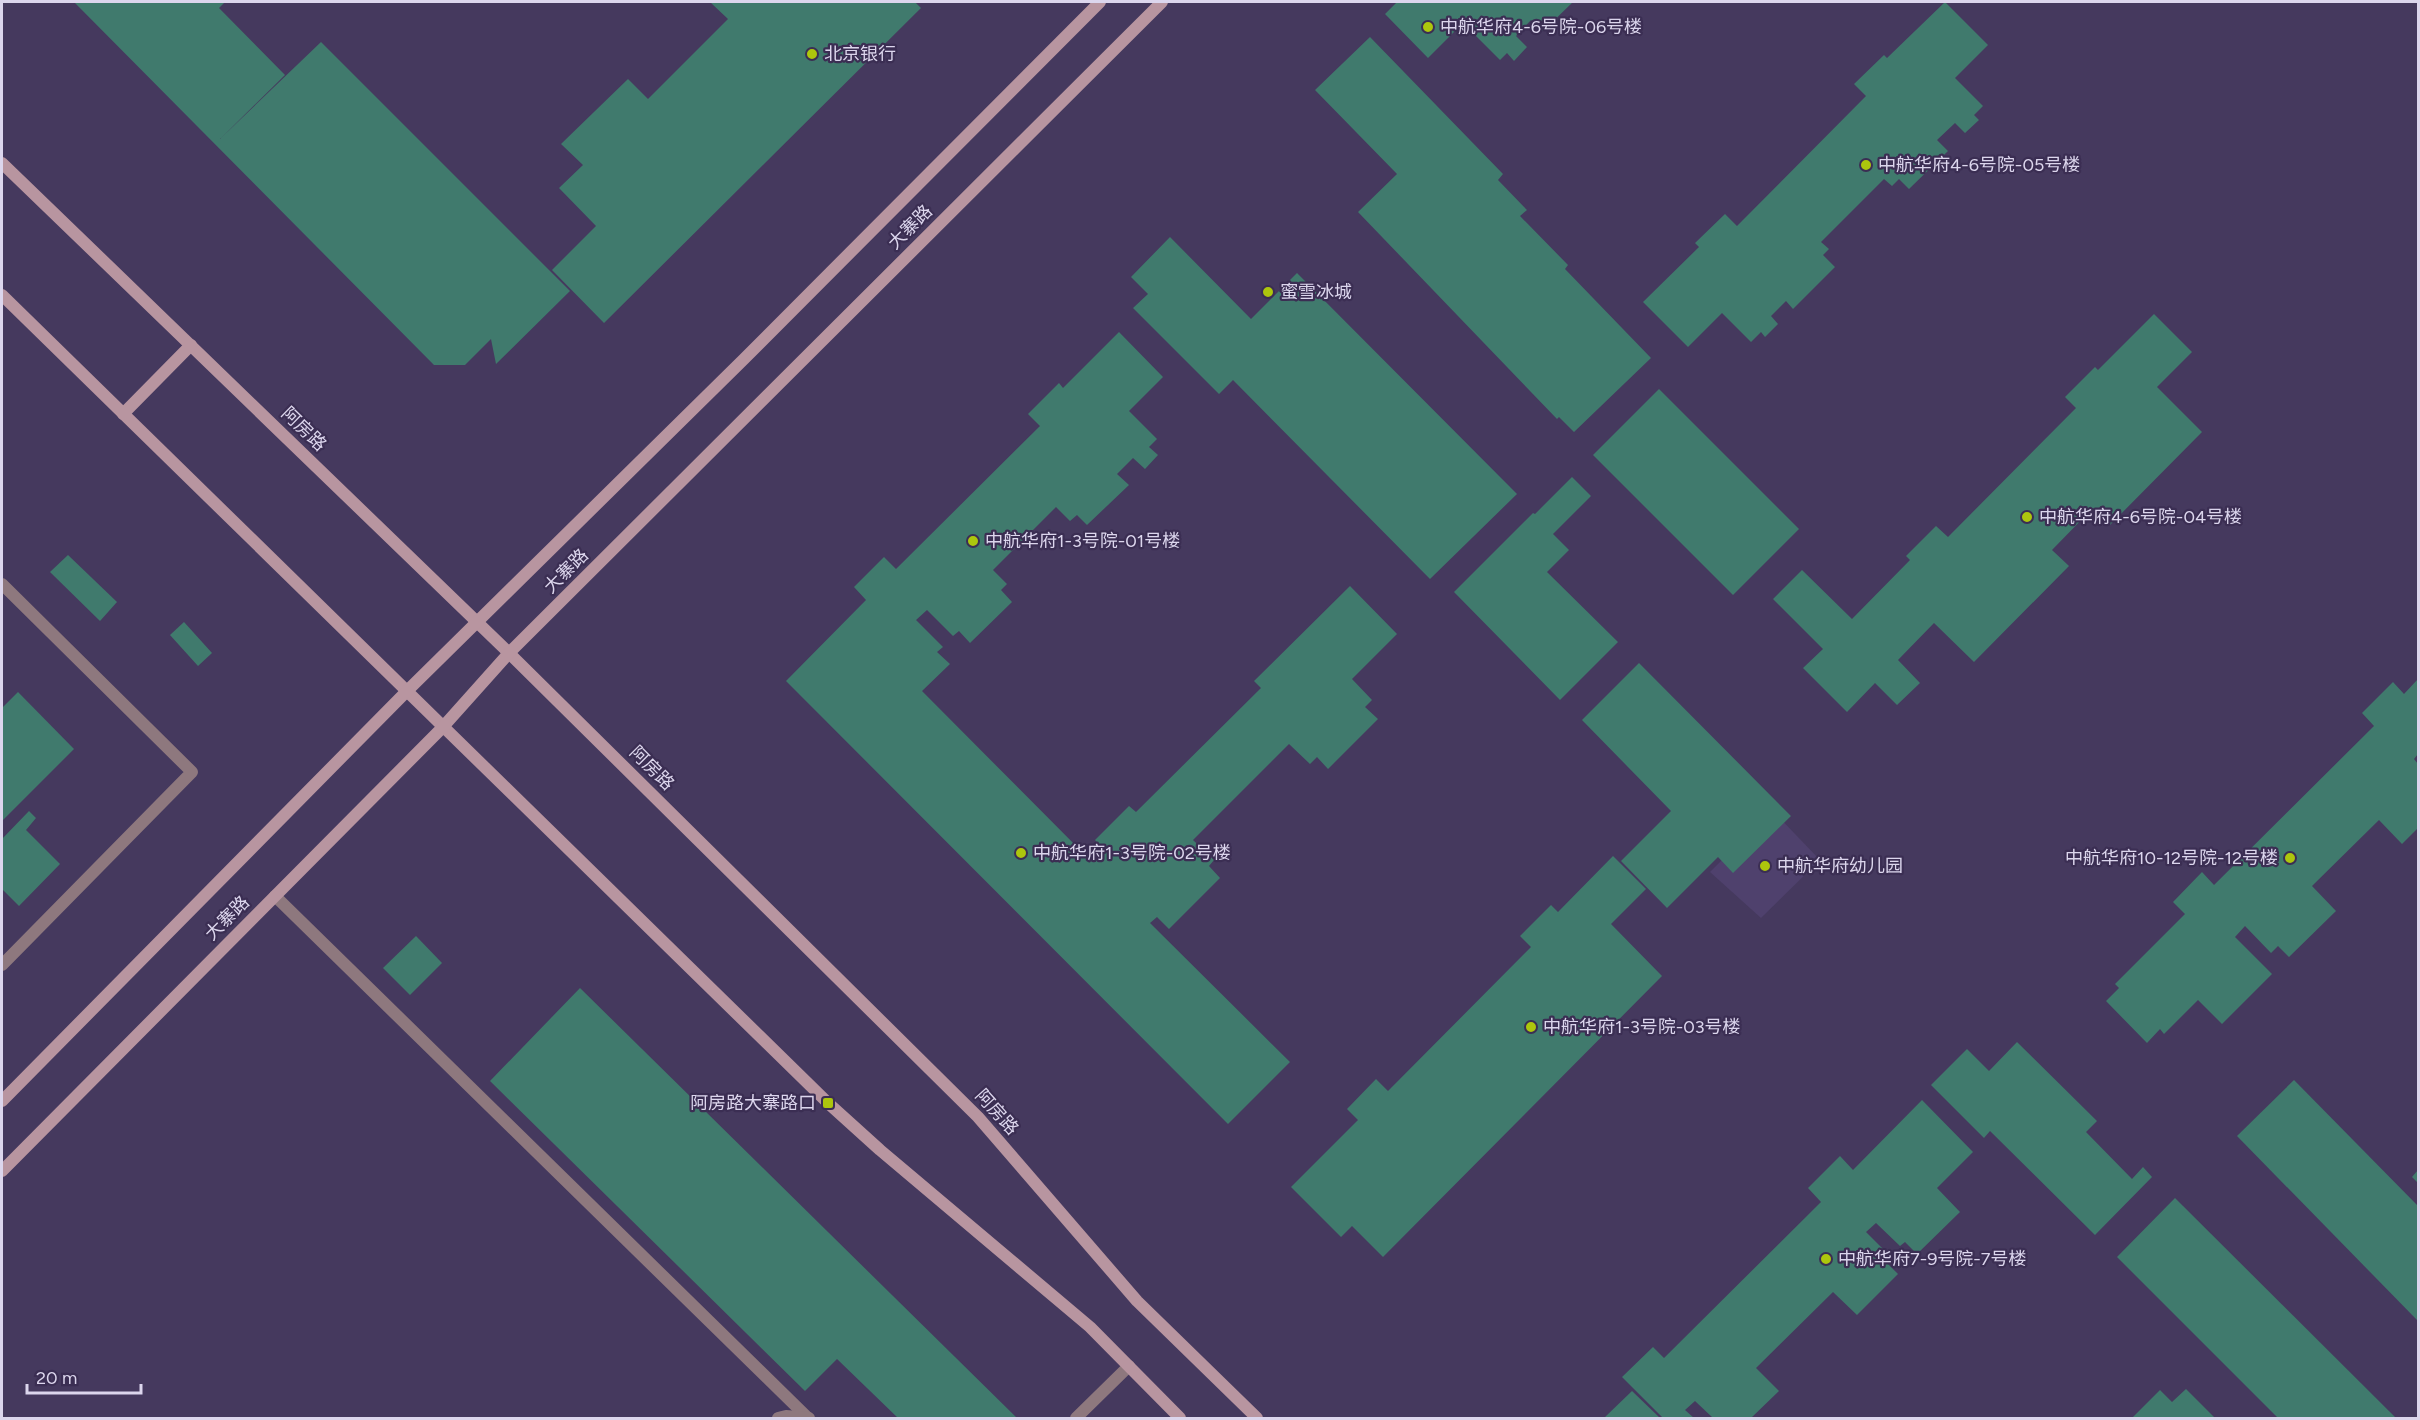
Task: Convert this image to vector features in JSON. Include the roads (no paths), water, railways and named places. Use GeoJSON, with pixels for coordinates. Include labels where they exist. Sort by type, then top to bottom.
{"type":"FeatureCollection","features":[{"type":"Feature","properties":{"kind":"main road","name":"大寨路"},"geometry":{"type":"LineString","coordinates":[[2,1101],[406,692],[1100,2]]}},
{"type":"Feature","properties":{"kind":"main road","name":"大寨路"},"geometry":{"type":"LineString","coordinates":[[2,1171],[442,728],[509,653],[1162,2]]}},
{"type":"Feature","properties":{"kind":"main road","name":"阿房路"},"geometry":{"type":"LineString","coordinates":[[2,163],[509,653],[978,1117],[1137,1301],[1257,1419]]}},
{"type":"Feature","properties":{"kind":"main road"},"geometry":{"type":"LineString","coordinates":[[2,295],[442,728],[828,1103],[880,1150],[1090,1327],[1180,1419]]}},
{"type":"Feature","properties":{"kind":"main road"},"geometry":{"type":"LineString","coordinates":[[123,414],[191,345]]}},
{"type":"Feature","properties":{"kind":"street"},"geometry":{"type":"LineString","coordinates":[[2,584],[192,772],[2,965]]}},
{"type":"Feature","properties":{"kind":"street"},"geometry":{"type":"LineString","coordinates":[[275,896],[809,1418]]}},
{"type":"Feature","properties":{"kind":"street"},"geometry":{"type":"LineString","coordinates":[[1076,1419],[1129,1366]]}},
{"type":"Feature","properties":{"kind":"street"},"geometry":{"type":"LineString","coordinates":[[778,1419],[786,1416],[809,1418]]}},
{"type":"Feature","properties":{"kind":"place","name":"中航华府4-6号院-06号楼"},"geometry":{"type":"Point","coordinates":[1428,27]}},
{"type":"Feature","properties":{"kind":"place","name":"北京银行"},"geometry":{"type":"Point","coordinates":[812,54]}},
{"type":"Feature","properties":{"kind":"place","name":"中航华府4-6号院-05号楼"},"geometry":{"type":"Point","coordinates":[1866,165]}},
{"type":"Feature","properties":{"kind":"place","name":"蜜雪冰城"},"geometry":{"type":"Point","coordinates":[1268,292]}},
{"type":"Feature","properties":{"kind":"place","name":"中航华府4-6号院-04号楼"},"geometry":{"type":"Point","coordinates":[2027,517]}},
{"type":"Feature","properties":{"kind":"place","name":"中航华府1-3号院-01号楼"},"geometry":{"type":"Point","coordinates":[973,541]}},
{"type":"Feature","properties":{"kind":"place","name":"中航华府1-3号院-02号楼"},"geometry":{"type":"Point","coordinates":[1021,853]}},
{"type":"Feature","properties":{"kind":"place","name":"中航华府10-12号院-12号楼"},"geometry":{"type":"Point","coordinates":[2290,858]}},
{"type":"Feature","properties":{"kind":"place","name":"中航华府幼儿园"},"geometry":{"type":"Point","coordinates":[1765,866]}},
{"type":"Feature","properties":{"kind":"place","name":"中航华府1-3号院-03号楼"},"geometry":{"type":"Point","coordinates":[1531,1027]}},
{"type":"Feature","properties":{"kind":"place","name":"阿房路大寨路口"},"geometry":{"type":"Point","coordinates":[828,1103]}},
{"type":"Feature","properties":{"kind":"place","name":"中航华府7-9号院-7号楼"},"geometry":{"type":"Point","coordinates":[1826,1259]}}]}
